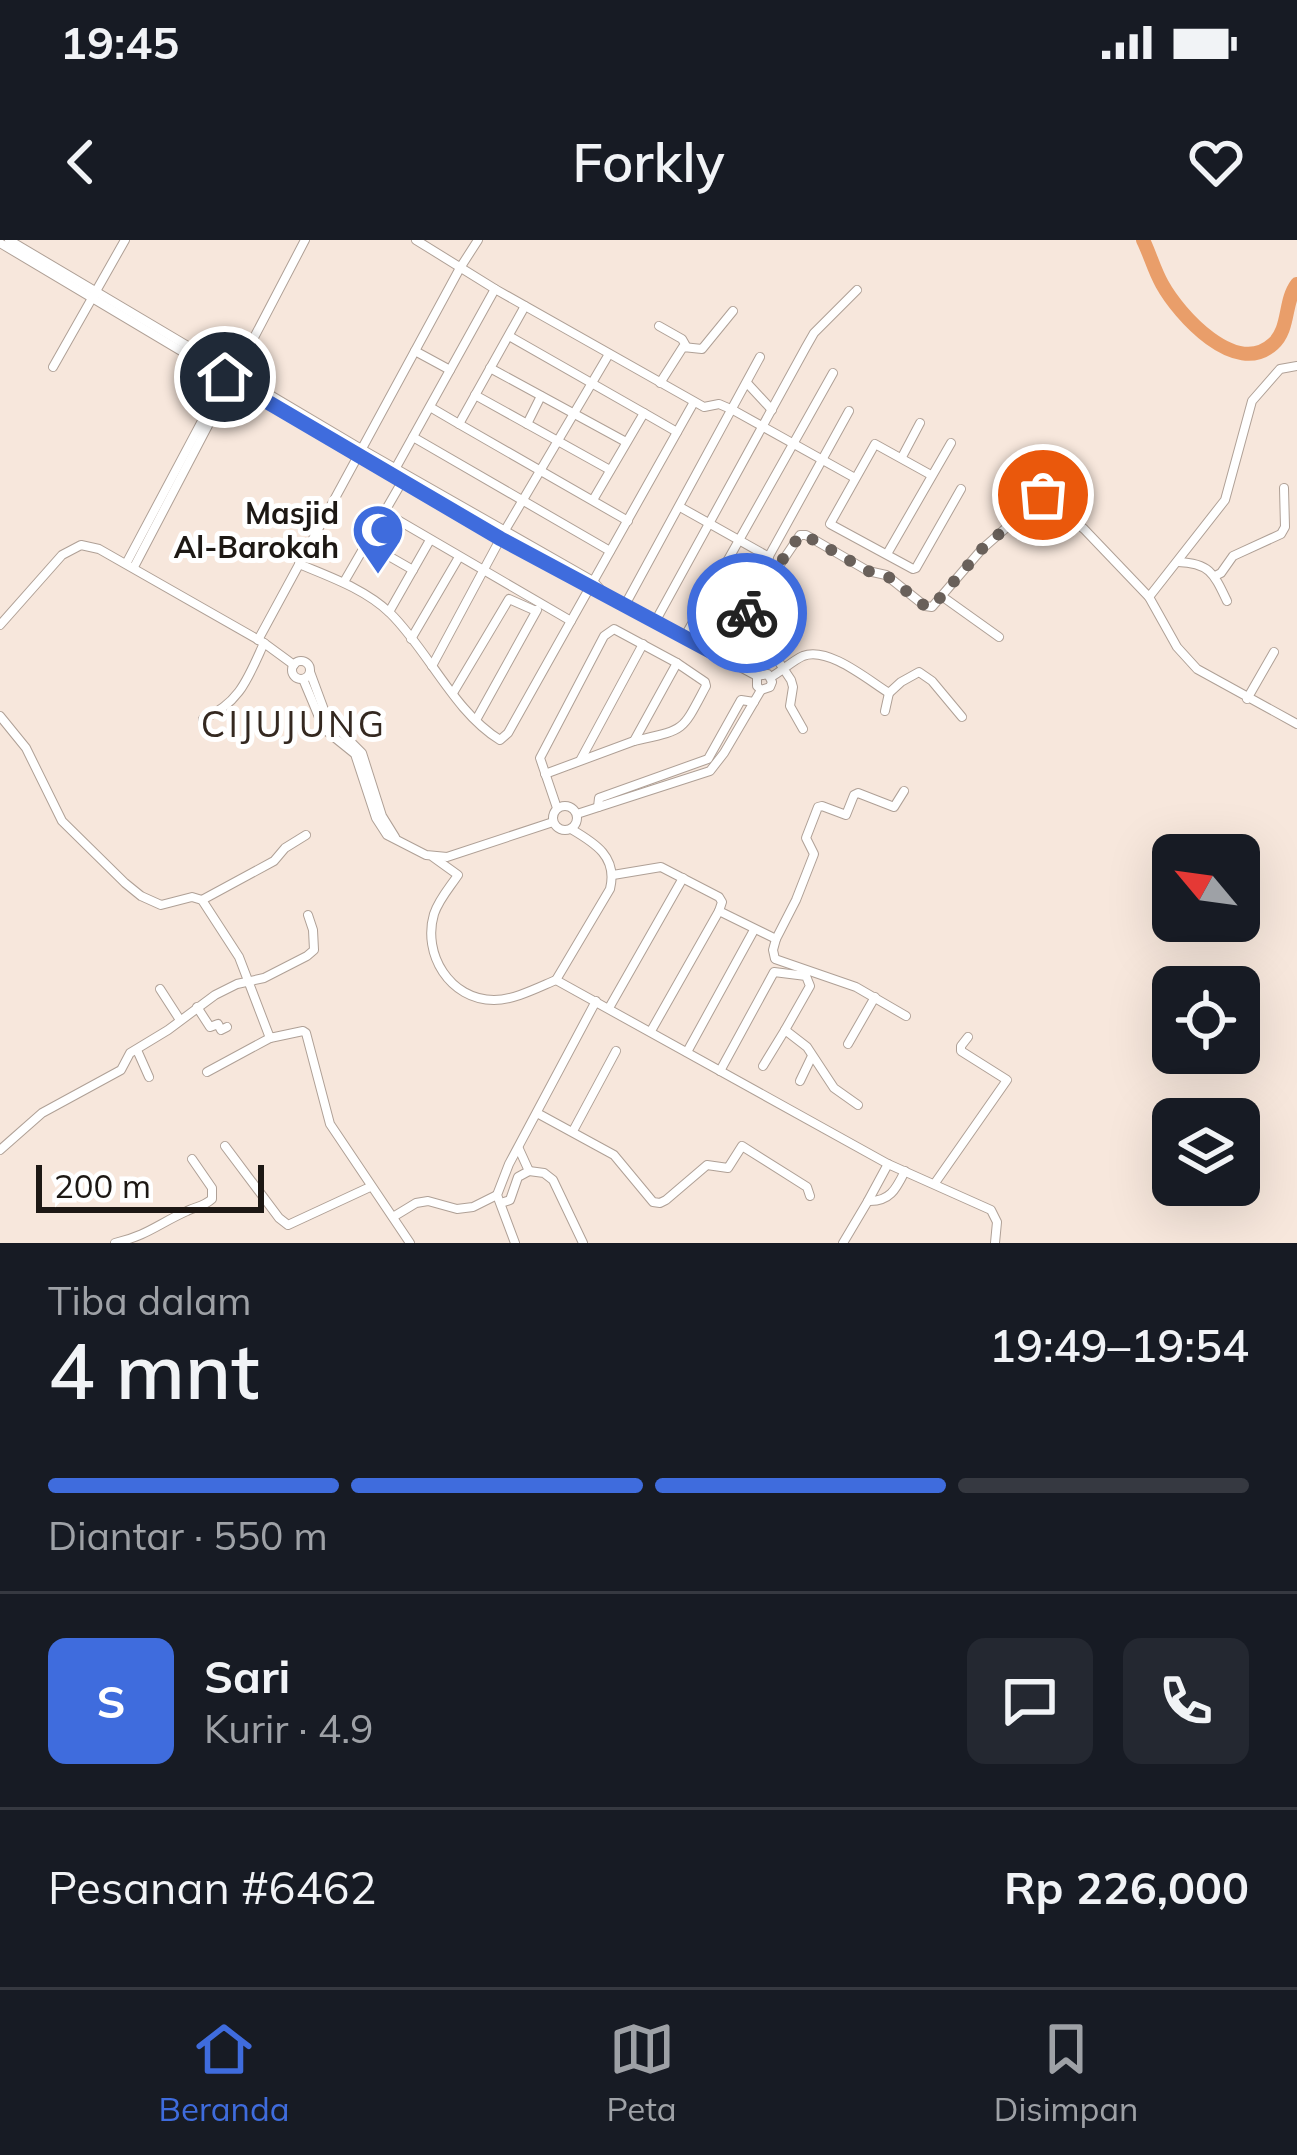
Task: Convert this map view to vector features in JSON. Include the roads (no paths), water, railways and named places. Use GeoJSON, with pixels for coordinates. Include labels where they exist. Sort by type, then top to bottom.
{"type":"FeatureCollection","features":[{"type":"Feature","properties":{"kind":"street"},"geometry":{"type":"LineString","coordinates":[[9,240],[361,454],[758,676]]}},
{"type":"Feature","properties":{"kind":"street"},"geometry":{"type":"LineString","coordinates":[[53,367],[125,240]]}},
{"type":"Feature","properties":{"kind":"street"},"geometry":{"type":"LineString","coordinates":[[130,565],[305,240]]}},
{"type":"Feature","properties":{"kind":"street"},"geometry":{"type":"LineString","coordinates":[[416,240],[706,409],[718,404],[733,410],[855,478]]}},
{"type":"Feature","properties":{"kind":"street"},"geometry":{"type":"LineString","coordinates":[[203,719],[237,696],[299,564],[478,240]]}},
{"type":"Feature","properties":{"kind":"street"},"geometry":{"type":"LineString","coordinates":[[0,243],[94,294]]}},
{"type":"Feature","properties":{"kind":"street"},"geometry":{"type":"LineString","coordinates":[[393,472],[495,289]]}},
{"type":"Feature","properties":{"kind":"street"},"geometry":{"type":"LineString","coordinates":[[655,622],[814,333],[857,290]]}},
{"type":"Feature","properties":{"kind":"street"},"geometry":{"type":"LineString","coordinates":[[459,424],[525,306]]}},
{"type":"Feature","properties":{"kind":"street"},"geometry":{"type":"LineString","coordinates":[[660,383],[682,347],[702,349],[733,311]]}},
{"type":"Feature","properties":{"kind":"street"},"geometry":{"type":"LineString","coordinates":[[659,326],[686,346]]}},
{"type":"Feature","properties":{"kind":"street"},"geometry":{"type":"LineString","coordinates":[[508,336],[677,432]]}},
{"type":"Feature","properties":{"kind":"street"},"geometry":{"type":"LineString","coordinates":[[415,351],[451,370]]}},
{"type":"Feature","properties":{"kind":"street"},"geometry":{"type":"LineString","coordinates":[[432,666],[502,535],[609,354]]}},
{"type":"Feature","properties":{"kind":"street"},"geometry":{"type":"LineString","coordinates":[[625,605],[760,357]]}},
{"type":"Feature","properties":{"kind":"street"},"geometry":{"type":"LineString","coordinates":[[1149,597],[1225,500],[1252,401],[1278,370],[1297,366]]}},
{"type":"Feature","properties":{"kind":"street"},"geometry":{"type":"LineString","coordinates":[[490,368],[626,442]]}},
{"type":"Feature","properties":{"kind":"street"},"geometry":{"type":"LineString","coordinates":[[684,638],[832,373]]}},
{"type":"Feature","properties":{"kind":"street"},"geometry":{"type":"LineString","coordinates":[[747,382],[772,410]]}},
{"type":"Feature","properties":{"kind":"street"},"geometry":{"type":"LineString","coordinates":[[475,395],[610,470]]}},
{"type":"Feature","properties":{"kind":"street"},"geometry":{"type":"LineString","coordinates":[[527,424],[542,396]]}},
{"type":"Feature","properties":{"kind":"street"},"geometry":{"type":"LineString","coordinates":[[299,564],[344,582],[389,612],[476,720],[502,738],[694,402]]}},
{"type":"Feature","properties":{"kind":"street"},"geometry":{"type":"LineString","coordinates":[[430,407],[628,520]]}},
{"type":"Feature","properties":{"kind":"street"},"geometry":{"type":"LineString","coordinates":[[719,656],[849,411]]}},
{"type":"Feature","properties":{"kind":"street"},"geometry":{"type":"LineString","coordinates":[[592,500],[644,413]]}},
{"type":"Feature","properties":{"kind":"street"},"geometry":{"type":"LineString","coordinates":[[902,457],[920,423]]}},
{"type":"Feature","properties":{"kind":"street"},"geometry":{"type":"LineString","coordinates":[[413,436],[610,551]]}},
{"type":"Feature","properties":{"kind":"street"},"geometry":{"type":"LineString","coordinates":[[887,554],[951,443]]}},
{"type":"Feature","properties":{"kind":"street"},"geometry":{"type":"LineString","coordinates":[[931,475],[874,444],[827,527],[913,569],[962,489]]}},
{"type":"Feature","properties":{"kind":"street"},"geometry":{"type":"LineString","coordinates":[[344,582],[404,478]]}},
{"type":"Feature","properties":{"kind":"street"},"geometry":{"type":"LineString","coordinates":[[1215,576],[1232,556],[1281,535],[1284,488]]}},
{"type":"Feature","properties":{"kind":"street"},"geometry":{"type":"LineString","coordinates":[[719,656],[803,534],[868,571],[886,575],[932,607],[982,549],[1040,494],[1084,529],[1149,597],[1190,663],[1297,724]]}},
{"type":"Feature","properties":{"kind":"street"},"geometry":{"type":"LineString","coordinates":[[680,507],[769,557]]}},
{"type":"Feature","properties":{"kind":"street"},"geometry":{"type":"LineString","coordinates":[[384,512],[538,607]]}},
{"type":"Feature","properties":{"kind":"street"},"geometry":{"type":"LineString","coordinates":[[389,612],[430,540]]}},
{"type":"Feature","properties":{"kind":"street"},"geometry":{"type":"LineString","coordinates":[[366,542],[413,570]]}},
{"type":"Feature","properties":{"kind":"street"},"geometry":{"type":"LineString","coordinates":[[0,625],[52,565],[69,550],[87,545],[130,565],[294,665],[304,662],[327,718],[362,753],[385,824],[398,840],[458,874],[436,908],[431,936],[438,964],[455,988],[479,998],[500,1000],[556,980],[610,889],[609,861],[597,845],[553,822]]}},
{"type":"Feature","properties":{"kind":"street"},"geometry":{"type":"LineString","coordinates":[[411,639],[459,556]]}},
{"type":"Feature","properties":{"kind":"street"},"geometry":{"type":"LineString","coordinates":[[1176,562],[1198,564],[1215,576],[1227,601]]}},
{"type":"Feature","properties":{"kind":"street"},"geometry":{"type":"LineString","coordinates":[[943,597],[999,637]]}},
{"type":"Feature","properties":{"kind":"street"},"geometry":{"type":"LineString","coordinates":[[453,693],[509,599],[572,621]]}},
{"type":"Feature","properties":{"kind":"street"},"geometry":{"type":"LineString","coordinates":[[476,720],[538,607]]}},
{"type":"Feature","properties":{"kind":"street"},"geometry":{"type":"LineString","coordinates":[[741,622],[765,641],[784,669],[793,687],[790,706],[803,729]]}},
{"type":"Feature","properties":{"kind":"street"},"geometry":{"type":"LineString","coordinates":[[545,774],[634,741],[675,732],[686,724],[705,682],[614,629],[604,636],[540,758],[545,774],[557,808],[553,822]]}},
{"type":"Feature","properties":{"kind":"street"},"geometry":{"type":"LineString","coordinates":[[580,760],[643,644]]}},
{"type":"Feature","properties":{"kind":"street"},"geometry":{"type":"LineString","coordinates":[[1247,699],[1274,652]]}},
{"type":"Feature","properties":{"kind":"street"},"geometry":{"type":"LineString","coordinates":[[771,677],[811,653],[824,655],[889,693]]}},
{"type":"Feature","properties":{"kind":"street"},"geometry":{"type":"LineString","coordinates":[[634,741],[676,662]]}},
{"type":"Feature","properties":{"kind":"street"},"geometry":{"type":"LineString","coordinates":[[885,711],[889,693],[919,672],[962,717]]}},
{"type":"Feature","properties":{"kind":"street"},"geometry":{"type":"LineString","coordinates":[[758,676],[771,677]]}},
{"type":"Feature","properties":{"kind":"street"},"geometry":{"type":"LineString","coordinates":[[758,676],[761,690]]}},
{"type":"Feature","properties":{"kind":"street"},"geometry":{"type":"LineString","coordinates":[[577,814],[637,789],[710,771],[761,690],[770,687],[771,677]]}},
{"type":"Feature","properties":{"kind":"street"},"geometry":{"type":"LineString","coordinates":[[674,778],[704,761],[741,700],[754,702]]}},
{"type":"Feature","properties":{"kind":"street"},"geometry":{"type":"LineString","coordinates":[[0,716],[26,748],[62,821],[125,884],[161,904],[191,897],[202,901],[239,957],[270,1038]]}},
{"type":"Feature","properties":{"kind":"street"},"geometry":{"type":"LineString","coordinates":[[598,728],[606,751]]}},
{"type":"Feature","properties":{"kind":"street"},"geometry":{"type":"LineString","coordinates":[[714,748],[724,754]]}},
{"type":"Feature","properties":{"kind":"street"},"geometry":{"type":"LineString","coordinates":[[904,791],[896,807],[858,794],[846,815],[818,807],[806,838],[814,854],[773,950],[777,960],[833,977],[907,1016]]}},
{"type":"Feature","properties":{"kind":"street"},"geometry":{"type":"LineString","coordinates":[[557,808],[571,807],[577,814],[571,829]]}},
{"type":"Feature","properties":{"kind":"street"},"geometry":{"type":"LineString","coordinates":[[432,856],[447,857],[553,822]]}},
{"type":"Feature","properties":{"kind":"street"},"geometry":{"type":"LineString","coordinates":[[202,901],[274,861],[306,835]]}},
{"type":"Feature","properties":{"kind":"street"},"geometry":{"type":"LineString","coordinates":[[613,875],[657,866],[722,902],[651,1031]]}},
{"type":"Feature","properties":{"kind":"street"},"geometry":{"type":"LineString","coordinates":[[609,1008],[683,878]]}},
{"type":"Feature","properties":{"kind":"street"},"geometry":{"type":"LineString","coordinates":[[719,910],[776,939]]}},
{"type":"Feature","properties":{"kind":"street"},"geometry":{"type":"LineString","coordinates":[[0,1150],[42,1113],[122,1070],[130,1053],[225,985],[250,983],[307,956],[314,950],[308,915]]}},
{"type":"Feature","properties":{"kind":"street"},"geometry":{"type":"LineString","coordinates":[[688,1052],[754,930]]}},
{"type":"Feature","properties":{"kind":"street"},"geometry":{"type":"LineString","coordinates":[[720,1071],[773,974],[806,976],[810,982],[763,1066]]}},
{"type":"Feature","properties":{"kind":"street"},"geometry":{"type":"LineString","coordinates":[[556,980],[888,1164],[991,1210],[997,1222],[994,1243]]}},
{"type":"Feature","properties":{"kind":"street"},"geometry":{"type":"LineString","coordinates":[[160,989],[180,1021]]}},
{"type":"Feature","properties":{"kind":"street"},"geometry":{"type":"LineString","coordinates":[[848,1044],[875,997]]}},
{"type":"Feature","properties":{"kind":"street"},"geometry":{"type":"LineString","coordinates":[[515,1243],[499,1199],[519,1148],[596,1001]]}},
{"type":"Feature","properties":{"kind":"street"},"geometry":{"type":"LineString","coordinates":[[197,1007],[210,1027],[227,1027]]}},
{"type":"Feature","properties":{"kind":"street"},"geometry":{"type":"LineString","coordinates":[[784,1030],[801,1041],[834,1088],[858,1105]]}},
{"type":"Feature","properties":{"kind":"street"},"geometry":{"type":"LineString","coordinates":[[207,1072],[270,1038],[306,1033],[330,1124],[410,1243]]}},
{"type":"Feature","properties":{"kind":"street"},"geometry":{"type":"LineString","coordinates":[[935,1183],[1006,1080],[960,1049],[968,1037]]}},
{"type":"Feature","properties":{"kind":"street"},"geometry":{"type":"LineString","coordinates":[[136,1049],[149,1077]]}},
{"type":"Feature","properties":{"kind":"street"},"geometry":{"type":"LineString","coordinates":[[573,1131],[616,1051]]}},
{"type":"Feature","properties":{"kind":"street"},"geometry":{"type":"LineString","coordinates":[[800,1081],[812,1055]]}},
{"type":"Feature","properties":{"kind":"street"},"geometry":{"type":"LineString","coordinates":[[537,1113],[614,1155],[653,1202],[666,1200],[706,1165],[728,1168],[742,1146],[807,1186],[810,1196]]}},
{"type":"Feature","properties":{"kind":"street"},"geometry":{"type":"LineString","coordinates":[[225,1146],[288,1225],[370,1187]]}},
{"type":"Feature","properties":{"kind":"street"},"geometry":{"type":"LineString","coordinates":[[519,1148],[530,1171]]}},
{"type":"Feature","properties":{"kind":"street"},"geometry":{"type":"LineString","coordinates":[[118,1242],[148,1234],[212,1199],[212,1188],[192,1159]]}},
{"type":"Feature","properties":{"kind":"street"},"geometry":{"type":"LineString","coordinates":[[843,1243],[888,1164]]}},
{"type":"Feature","properties":{"kind":"street"},"geometry":{"type":"LineString","coordinates":[[393,1217],[428,1201],[457,1209],[510,1200],[518,1177],[530,1171],[553,1180],[584,1243]]}},
{"type":"Feature","properties":{"kind":"street"},"geometry":{"type":"LineString","coordinates":[[868,1201],[890,1196],[905,1171]]}},
{"type":"Feature","properties":{"kind":"waterway"},"geometry":{"type":"LineString","coordinates":[[1143,240],[1162,284],[1181,311],[1210,338],[1242,353],[1258,352],[1278,338],[1297,284]]}},
{"type":"Feature","properties":{"kind":"place","name":"Masjid Al-Barokah"},"geometry":{"type":"Point","coordinates":[378,576]}},
{"type":"Feature","properties":{"kind":"district","name":"CIJUJUNG"},"geometry":{"type":"Point","coordinates":[294,723]}}]}
